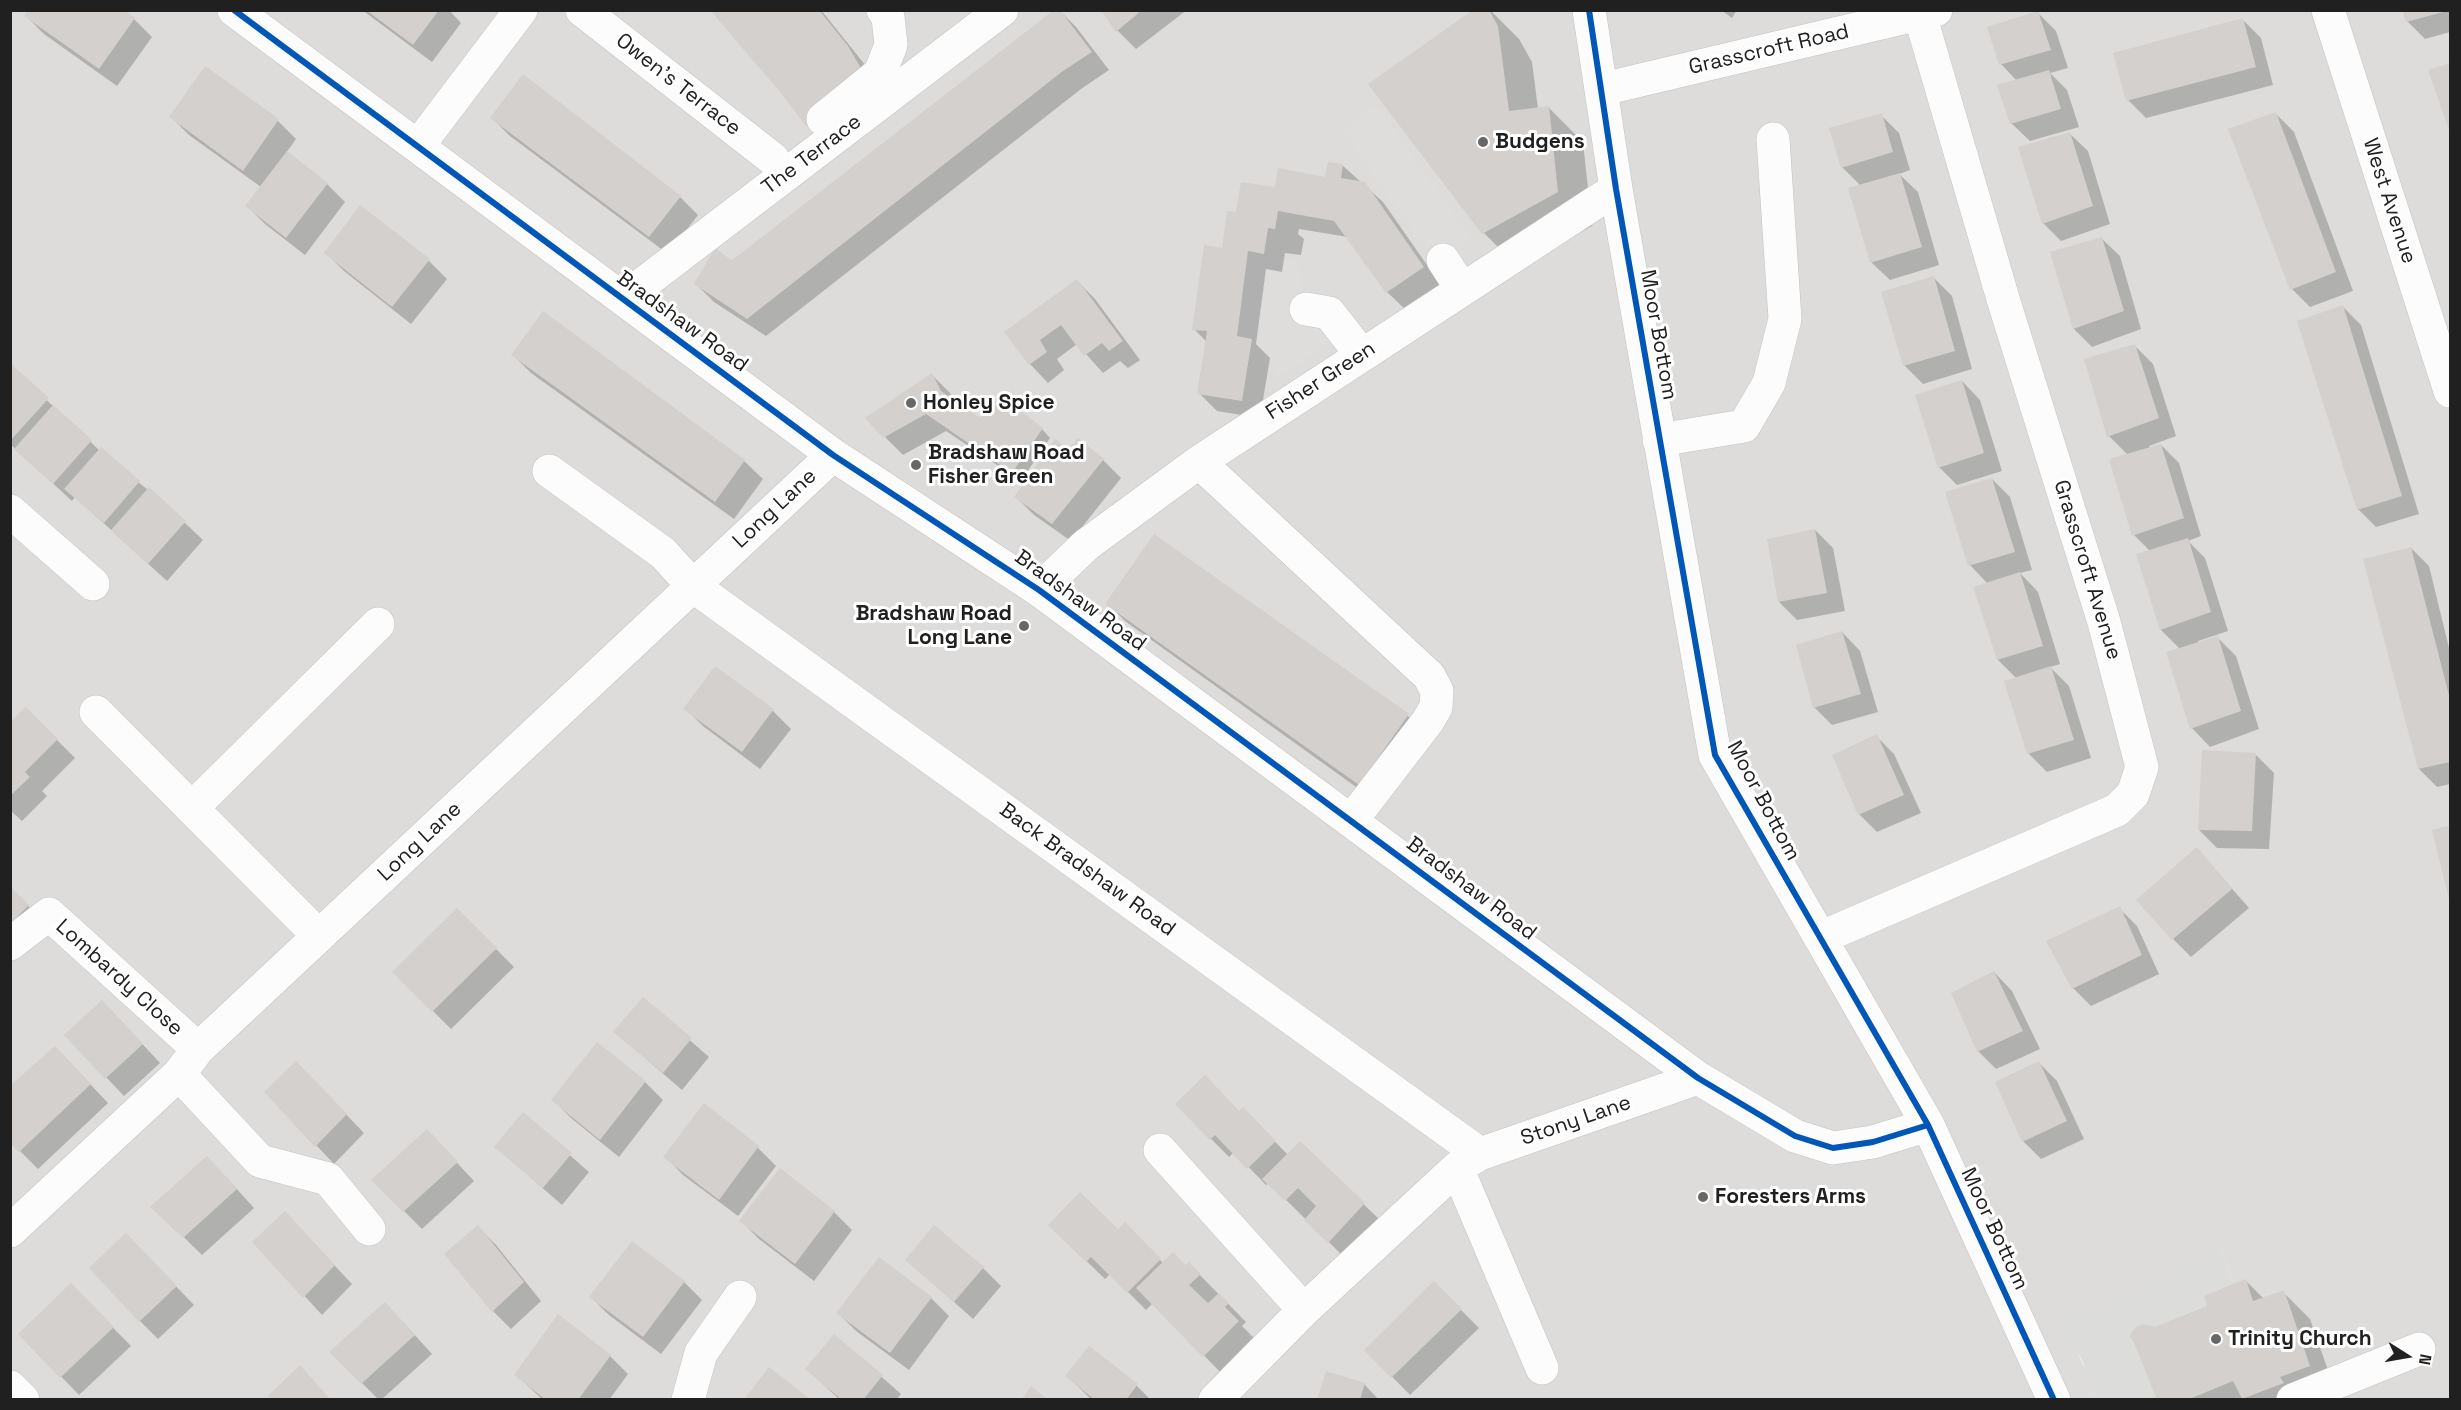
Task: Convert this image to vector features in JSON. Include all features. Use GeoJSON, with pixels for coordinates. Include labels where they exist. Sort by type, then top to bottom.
{"type":"FeatureCollection","features":[{"type":"Feature","properties":{"kind":"street","name":"Bradshaw Road"},"geometry":{"type":"LineString","coordinates":[[234,10],[833,455],[1039,590],[1698,1078],[1795,1136],[1833,1148],[1873,1142],[1928,1125]]}},
{"type":"Feature","properties":{"kind":"street"},"geometry":{"type":"LineString","coordinates":[[418,146],[521,10]]}},
{"type":"Feature","properties":{"kind":"street","name":"Owen's Terrace"},"geometry":{"type":"LineString","coordinates":[[582,10],[773,159]]}},
{"type":"Feature","properties":{"kind":"street"},"geometry":{"type":"LineString","coordinates":[[613,292],[880,73],[891,45],[888,17],[883,10]]}},
{"type":"Feature","properties":{"kind":"street","name":"The Terrace"},"geometry":{"type":"LineString","coordinates":[[613,292],[1002,10]]}},
{"type":"Feature","properties":{"kind":"street","name":"Moor Bottom"},"geometry":{"type":"LineString","coordinates":[[1590,10],[1616,189],[1715,755],[1928,1125],[2054,1400]]}},
{"type":"Feature","properties":{"kind":"street","name":"West Avenue"},"geometry":{"type":"LineString","coordinates":[[2328,10],[2451,391]]}},
{"type":"Feature","properties":{"kind":"street","name":"Grasscroft Road"},"geometry":{"type":"LineString","coordinates":[[1603,89],[1928,13]]}},
{"type":"Feature","properties":{"kind":"street","name":"Grasscroft Avenue"},"geometry":{"type":"LineString","coordinates":[[1820,938],[2117,810],[2133,794],[2142,767],[2104,622],[2004,302],[1928,13]]}},
{"type":"Feature","properties":{"kind":"street"},"geometry":{"type":"LineString","coordinates":[[1659,440],[1744,426],[1769,383],[1785,319],[1773,139]]}},
{"type":"Feature","properties":{"kind":"street","name":"Fisher Green"},"geometry":{"type":"LineString","coordinates":[[1039,590],[1086,545],[1199,462],[1616,189]]}},
{"type":"Feature","properties":{"kind":"street"},"geometry":{"type":"LineString","coordinates":[[1443,260],[1462,289]]}},
{"type":"Feature","properties":{"kind":"street"},"geometry":{"type":"LineString","coordinates":[[1306,309],[1329,313],[1362,355]]}},
{"type":"Feature","properties":{"kind":"street","name":"Long Lane"},"geometry":{"type":"LineString","coordinates":[[10,1231],[319,936],[833,455]]}},
{"type":"Feature","properties":{"kind":"street"},"geometry":{"type":"LineString","coordinates":[[1199,462],[1429,676],[1437,691],[1436,707],[1428,721],[1351,821]]}},
{"type":"Feature","properties":{"kind":"street","name":"Back Bradshaw Road"},"geometry":{"type":"LineString","coordinates":[[549,471],[663,553],[693,586],[1468,1161]]}},
{"type":"Feature","properties":{"kind":"street"},"geometry":{"type":"LineString","coordinates":[[10,511],[93,584]]}},
{"type":"Feature","properties":{"kind":"street"},"geometry":{"type":"LineString","coordinates":[[192,808],[378,624]]}},
{"type":"Feature","properties":{"kind":"street"},"geometry":{"type":"LineString","coordinates":[[96,712],[319,936]]}},
{"type":"Feature","properties":{"kind":"street","name":"Lombardy Close"},"geometry":{"type":"LineString","coordinates":[[10,944],[49,915],[188,1062]]}},
{"type":"Feature","properties":{"kind":"street"},"geometry":{"type":"LineString","coordinates":[[188,1062],[260,1161],[328,1179],[369,1229]]}},
{"type":"Feature","properties":{"kind":"street","name":"Stony Lane"},"geometry":{"type":"LineString","coordinates":[[1215,1400],[1304,1310],[1468,1161],[1698,1078]]}},
{"type":"Feature","properties":{"kind":"street"},"geometry":{"type":"LineString","coordinates":[[1160,1150],[1304,1310]]}},
{"type":"Feature","properties":{"kind":"street"},"geometry":{"type":"LineString","coordinates":[[1468,1161],[1542,1368]]}},
{"type":"Feature","properties":{"kind":"street"},"geometry":{"type":"LineString","coordinates":[[688,1400],[701,1353],[740,1297]]}},
{"type":"Feature","properties":{"kind":"street"},"geometry":{"type":"LineString","coordinates":[[2293,1400],[2419,1349]]}},
{"type":"Feature","properties":{"kind":"street"},"geometry":{"type":"LineString","coordinates":[[10,1387],[23,1400]]}},
{"type":"Feature","properties":{"kind":"shaded area"},"geometry":{"type":"Polygon","coordinates":[[[10,11],[2450,11],[2450,1399],[2273,1399],[2315,1383],[2284,1289],[2254,1298],[2233,1282],[2221,1249],[2076,1348],[2096,1399],[11,1399],[10,11]]]}},
{"type":"Feature","properties":{"kind":"shaded area"},"geometry":{"type":"Polygon","coordinates":[[[1377,104],[1470,238],[1437,265],[1343,130],[1377,104]]]}},
{"type":"Feature","properties":{"kind":"shaded area"},"geometry":{"type":"Polygon","coordinates":[[[1249,254],[1297,262],[1306,309],[1329,343],[1278,378],[1255,338],[1239,335],[1249,254]]]}},
{"type":"Feature","properties":{"kind":"shaded area"},"geometry":{"type":"Polygon","coordinates":[[[2221,1249],[2233,1282],[2247,1277],[2254,1298],[2284,1289],[2315,1384],[2273,1399],[2096,1399],[2083,1369],[2084,1364],[2062,1322],[2221,1249]]]}},
{"type":"Feature","properties":{"kind":"building"},"geometry":{"type":"Polygon","coordinates":[[[28,10],[125,10],[135,18],[99,69],[24,16],[28,10]]]}},
{"type":"Feature","properties":{"kind":"building"},"geometry":{"type":"Polygon","coordinates":[[[366,10],[439,10],[413,45],[366,10]]]}},
{"type":"Feature","properties":{"kind":"building"},"geometry":{"type":"Polygon","coordinates":[[[710,10],[819,10],[848,46],[866,77],[806,126],[710,10]]]}},
{"type":"Feature","properties":{"kind":"building"},"geometry":{"type":"Polygon","coordinates":[[[1054,10],[1060,10],[1092,52],[1063,71],[747,319],[694,284],[715,248],[731,260],[739,255],[1054,10]]]}},
{"type":"Feature","properties":{"kind":"building"},"geometry":{"type":"Polygon","coordinates":[[[1101,10],[1142,10],[1116,32],[1101,10]]]}},
{"type":"Feature","properties":{"kind":"building","name":"Budgens"},"geometry":{"type":"Polygon","coordinates":[[[1473,10],[1489,10],[1498,26],[1509,111],[1549,106],[1558,192],[1482,234],[1368,84],[1473,10]]]}},
{"type":"Feature","properties":{"kind":"building"},"geometry":{"type":"Polygon","coordinates":[[[2402,10],[2446,10],[2447,11],[2406,22],[2402,10]]]}},
{"type":"Feature","properties":{"kind":"building"},"geometry":{"type":"Polygon","coordinates":[[[2038,11],[2051,50],[1999,65],[1987,27],[2038,11]]]}},
{"type":"Feature","properties":{"kind":"building"},"geometry":{"type":"Polygon","coordinates":[[[2243,18],[2256,67],[2126,101],[2113,53],[2243,18]]]}},
{"type":"Feature","properties":{"kind":"building"},"geometry":{"type":"Polygon","coordinates":[[[2450,63],[2450,133],[2428,70],[2450,63]]]}},
{"type":"Feature","properties":{"kind":"building"},"geometry":{"type":"Polygon","coordinates":[[[205,66],[279,119],[243,171],[169,117],[205,66]]]}},
{"type":"Feature","properties":{"kind":"building"},"geometry":{"type":"Polygon","coordinates":[[[2049,70],[2061,109],[2010,124],[1997,85],[2049,70]]]}},
{"type":"Feature","properties":{"kind":"building"},"geometry":{"type":"Polygon","coordinates":[[[523,74],[681,196],[649,237],[490,118],[523,74]]]}},
{"type":"Feature","properties":{"kind":"building"},"geometry":{"type":"Polygon","coordinates":[[[2276,112],[2336,272],[2290,290],[2228,129],[2276,112]]]}},
{"type":"Feature","properties":{"kind":"building"},"geometry":{"type":"Polygon","coordinates":[[[1882,113],[1893,152],[1841,168],[1829,128],[1882,113]]]}},
{"type":"Feature","properties":{"kind":"building"},"geometry":{"type":"Polygon","coordinates":[[[2070,132],[2093,206],[2042,224],[2018,147],[2070,132]]]}},
{"type":"Feature","properties":{"kind":"building"},"geometry":{"type":"Polygon","coordinates":[[[287,151],[328,183],[286,238],[245,206],[287,151]]]}},
{"type":"Feature","properties":{"kind":"building"},"geometry":{"type":"Polygon","coordinates":[[[1328,162],[1343,164],[1341,178],[1365,182],[1424,267],[1386,293],[1334,221],[1278,211],[1275,229],[1268,228],[1264,254],[1248,251],[1237,336],[1252,339],[1242,401],[1197,394],[1207,331],[1192,330],[1204,245],[1222,248],[1227,211],[1236,212],[1241,182],[1275,187],[1278,168],[1325,177],[1328,162]]]}},
{"type":"Feature","properties":{"kind":"building"},"geometry":{"type":"Polygon","coordinates":[[[1900,173],[1922,247],[1870,263],[1848,188],[1900,173]]]}},
{"type":"Feature","properties":{"kind":"building"},"geometry":{"type":"Polygon","coordinates":[[[360,205],[430,259],[392,307],[324,253],[360,205]]]}},
{"type":"Feature","properties":{"kind":"building"},"geometry":{"type":"Polygon","coordinates":[[[2102,237],[2124,311],[2073,329],[2050,252],[2102,237]]]}},
{"type":"Feature","properties":{"kind":"building"},"geometry":{"type":"Polygon","coordinates":[[[1934,276],[1955,351],[1903,366],[1881,292],[1934,276]]]}},
{"type":"Feature","properties":{"kind":"building"},"geometry":{"type":"Polygon","coordinates":[[[1077,279],[1123,341],[1109,351],[1102,343],[1084,356],[1061,325],[1040,340],[1047,352],[1029,365],[1004,332],[1077,279]]]}},
{"type":"Feature","properties":{"kind":"building"},"geometry":{"type":"Polygon","coordinates":[[[2343,305],[2402,496],[2357,510],[2297,321],[2343,305]]]}},
{"type":"Feature","properties":{"kind":"building"},"geometry":{"type":"Polygon","coordinates":[[[543,311],[745,460],[715,502],[511,355],[543,311]]]}},
{"type":"Feature","properties":{"kind":"building"},"geometry":{"type":"Polygon","coordinates":[[[2135,344],[2159,418],[2107,437],[2084,359],[2135,344]]]}},
{"type":"Feature","properties":{"kind":"building"},"geometry":{"type":"Polygon","coordinates":[[[10,363],[49,398],[10,441],[10,363]]]}},
{"type":"Feature","properties":{"kind":"building"},"geometry":{"type":"Polygon","coordinates":[[[932,373],[941,391],[980,418],[993,401],[1013,416],[1018,409],[1043,428],[1012,473],[926,414],[883,438],[865,418],[932,373]]]}},
{"type":"Feature","properties":{"kind":"building"},"geometry":{"type":"Polygon","coordinates":[[[1962,380],[1984,453],[1938,468],[1915,395],[1962,380]]]}},
{"type":"Feature","properties":{"kind":"building"},"geometry":{"type":"Polygon","coordinates":[[[53,405],[92,440],[53,484],[14,449],[53,405]]]}},
{"type":"Feature","properties":{"kind":"building"},"geometry":{"type":"Polygon","coordinates":[[[1078,438],[1104,459],[1052,524],[1014,497],[1055,439],[1069,450],[1078,438]]]}},
{"type":"Feature","properties":{"kind":"building"},"geometry":{"type":"Polygon","coordinates":[[[2161,444],[2184,518],[2132,536],[2109,459],[2161,444]]]}},
{"type":"Feature","properties":{"kind":"building"},"geometry":{"type":"Polygon","coordinates":[[[101,447],[140,481],[104,523],[64,489],[101,447]]]}},
{"type":"Feature","properties":{"kind":"building"},"geometry":{"type":"Polygon","coordinates":[[[1992,478],[2015,552],[1968,566],[1945,492],[1992,478]]]}},
{"type":"Feature","properties":{"kind":"building"},"geometry":{"type":"Polygon","coordinates":[[[149,487],[186,521],[148,564],[111,530],[149,487]]]}},
{"type":"Feature","properties":{"kind":"building"},"geometry":{"type":"Polygon","coordinates":[[[1815,529],[1827,593],[1778,602],[1767,539],[1815,529]]]}},
{"type":"Feature","properties":{"kind":"building"},"geometry":{"type":"Polygon","coordinates":[[[1154,534],[1409,714],[1359,785],[1105,604],[1154,534]]]}},
{"type":"Feature","properties":{"kind":"building"},"geometry":{"type":"Polygon","coordinates":[[[2188,538],[2211,612],[2160,630],[2136,554],[2188,538]]]}},
{"type":"Feature","properties":{"kind":"building"},"geometry":{"type":"Polygon","coordinates":[[[2411,547],[2450,699],[2450,762],[2418,769],[2363,559],[2411,547]]]}},
{"type":"Feature","properties":{"kind":"building"},"geometry":{"type":"Polygon","coordinates":[[[2020,572],[2043,646],[1997,660],[1973,587],[2020,572]]]}},
{"type":"Feature","properties":{"kind":"building"},"geometry":{"type":"Polygon","coordinates":[[[1842,631],[1861,694],[1813,708],[1796,645],[1842,631]]]}},
{"type":"Feature","properties":{"kind":"building"},"geometry":{"type":"Polygon","coordinates":[[[2218,636],[2241,711],[2190,729],[2166,652],[2218,636]]]}},
{"type":"Feature","properties":{"kind":"building"},"geometry":{"type":"Polygon","coordinates":[[[715,666],[774,709],[742,752],[683,709],[715,666]]]}},
{"type":"Feature","properties":{"kind":"building"},"geometry":{"type":"Polygon","coordinates":[[[2051,666],[2074,740],[2027,754],[2004,681],[2051,666]]]}},
{"type":"Feature","properties":{"kind":"building"},"geometry":{"type":"Polygon","coordinates":[[[26,707],[58,739],[25,772],[30,777],[10,796],[10,722],[26,707]]]}},
{"type":"Feature","properties":{"kind":"building"},"geometry":{"type":"Polygon","coordinates":[[[1877,734],[1904,795],[1858,815],[1832,755],[1877,734]]]}},
{"type":"Feature","properties":{"kind":"building"},"geometry":{"type":"Polygon","coordinates":[[[2202,750],[2256,753],[2252,831],[2198,830],[2202,750]]]}},
{"type":"Feature","properties":{"kind":"building"},"geometry":{"type":"Polygon","coordinates":[[[2450,825],[2450,903],[2432,830],[2450,825]]]}},
{"type":"Feature","properties":{"kind":"building"},"geometry":{"type":"Polygon","coordinates":[[[2197,847],[2232,889],[2172,940],[2136,900],[2197,847]]]}},
{"type":"Feature","properties":{"kind":"building"},"geometry":{"type":"Polygon","coordinates":[[[10,886],[29,905],[10,924],[10,886]]]}},
{"type":"Feature","properties":{"kind":"building"},"geometry":{"type":"Polygon","coordinates":[[[2120,906],[2142,955],[2072,989],[2046,941],[2120,906]]]}},
{"type":"Feature","properties":{"kind":"building"},"geometry":{"type":"Polygon","coordinates":[[[457,908],[497,948],[432,1012],[392,972],[457,908]]]}},
{"type":"Feature","properties":{"kind":"building"},"geometry":{"type":"Polygon","coordinates":[[[1994,971],[2023,1031],[1977,1052],[1951,993],[1994,971]]]}},
{"type":"Feature","properties":{"kind":"building"},"geometry":{"type":"Polygon","coordinates":[[[643,997],[692,1038],[663,1073],[613,1032],[643,997]]]}},
{"type":"Feature","properties":{"kind":"building"},"geometry":{"type":"Polygon","coordinates":[[[102,1000],[143,1044],[105,1079],[64,1035],[102,1000]]]}},
{"type":"Feature","properties":{"kind":"building"},"geometry":{"type":"Polygon","coordinates":[[[597,1042],[646,1081],[600,1140],[551,1100],[597,1042]]]}},
{"type":"Feature","properties":{"kind":"building"},"geometry":{"type":"Polygon","coordinates":[[[55,1046],[91,1084],[19,1152],[10,1143],[10,1086],[55,1046]]]}},
{"type":"Feature","properties":{"kind":"building"},"geometry":{"type":"Polygon","coordinates":[[[296,1061],[347,1114],[315,1147],[264,1092],[296,1061]]]}},
{"type":"Feature","properties":{"kind":"building"},"geometry":{"type":"Polygon","coordinates":[[[2039,1061],[2067,1121],[2022,1142],[1995,1082],[2039,1061]]]}},
{"type":"Feature","properties":{"kind":"building"},"geometry":{"type":"Polygon","coordinates":[[[1205,1075],[1239,1111],[1243,1107],[1276,1141],[1247,1169],[1215,1135],[1210,1140],[1175,1104],[1205,1075]]]}},
{"type":"Feature","properties":{"kind":"building"},"geometry":{"type":"Polygon","coordinates":[[[704,1103],[759,1146],[719,1200],[663,1157],[704,1103]]]}},
{"type":"Feature","properties":{"kind":"building"},"geometry":{"type":"Polygon","coordinates":[[[523,1112],[572,1153],[543,1188],[494,1147],[523,1112]]]}},
{"type":"Feature","properties":{"kind":"building"},"geometry":{"type":"Polygon","coordinates":[[[427,1129],[458,1162],[403,1212],[371,1180],[427,1129]]]}},
{"type":"Feature","properties":{"kind":"building"},"geometry":{"type":"Polygon","coordinates":[[[1300,1141],[1365,1203],[1328,1243],[1304,1220],[1316,1206],[1298,1188],[1285,1201],[1262,1179],[1300,1141]]]}},
{"type":"Feature","properties":{"kind":"building"},"geometry":{"type":"Polygon","coordinates":[[[207,1156],[237,1189],[183,1238],[150,1207],[207,1156]]]}},
{"type":"Feature","properties":{"kind":"building"},"geometry":{"type":"Polygon","coordinates":[[[780,1168],[835,1211],[795,1264],[739,1221],[780,1168]]]}},
{"type":"Feature","properties":{"kind":"building"},"geometry":{"type":"Polygon","coordinates":[[[1080,1192],[1118,1229],[1125,1222],[1161,1259],[1127,1293],[1091,1257],[1086,1262],[1048,1225],[1080,1192]]]}},
{"type":"Feature","properties":{"kind":"building"},"geometry":{"type":"Polygon","coordinates":[[[285,1211],[335,1265],[303,1298],[252,1242],[285,1211]]]}},
{"type":"Feature","properties":{"kind":"building"},"geometry":{"type":"Polygon","coordinates":[[[478,1225],[524,1282],[492,1312],[444,1254],[478,1225]]]}},
{"type":"Feature","properties":{"kind":"building"},"geometry":{"type":"Polygon","coordinates":[[[934,1225],[984,1267],[954,1302],[905,1260],[934,1225]]]}},
{"type":"Feature","properties":{"kind":"building"},"geometry":{"type":"Polygon","coordinates":[[[126,1233],[177,1286],[139,1322],[89,1268],[126,1233]]]}},
{"type":"Feature","properties":{"kind":"building"},"geometry":{"type":"Polygon","coordinates":[[[632,1241],[685,1281],[643,1337],[589,1297],[632,1241]]]}},
{"type":"Feature","properties":{"kind":"building"},"geometry":{"type":"Polygon","coordinates":[[[1173,1252],[1185,1265],[1189,1262],[1201,1274],[1189,1285],[1208,1303],[1219,1293],[1229,1303],[1225,1307],[1239,1321],[1203,1357],[1136,1288],[1173,1252]]]}},
{"type":"Feature","properties":{"kind":"building"},"geometry":{"type":"Polygon","coordinates":[[[879,1257],[932,1297],[890,1353],[836,1313],[879,1257]]]}},
{"type":"Feature","properties":{"kind":"building","name":"Trinity Church"},"geometry":{"type":"Polygon","coordinates":[[[2246,1279],[2253,1301],[2284,1290],[2310,1366],[2280,1377],[2284,1383],[2242,1399],[2233,1381],[2187,1400],[2157,1400],[2133,1340],[2130,1338],[2131,1333],[2143,1324],[2155,1327],[2207,1306],[2204,1296],[2246,1279]]]}},
{"type":"Feature","properties":{"kind":"building"},"geometry":{"type":"Polygon","coordinates":[[[1434,1281],[1462,1309],[1391,1378],[1364,1350],[1434,1281]]]}},
{"type":"Feature","properties":{"kind":"building"},"geometry":{"type":"Polygon","coordinates":[[[71,1283],[114,1327],[60,1378],[18,1334],[71,1283]]]}},
{"type":"Feature","properties":{"kind":"building"},"geometry":{"type":"Polygon","coordinates":[[[385,1302],[415,1335],[361,1384],[329,1352],[385,1302]]]}},
{"type":"Feature","properties":{"kind":"building"},"geometry":{"type":"Polygon","coordinates":[[[558,1314],[611,1355],[578,1400],[546,1400],[514,1375],[558,1314]]]}},
{"type":"Feature","properties":{"kind":"building"},"geometry":{"type":"Polygon","coordinates":[[[834,1334],[883,1375],[863,1400],[842,1400],[805,1369],[834,1334]]]}},
{"type":"Feature","properties":{"kind":"building"},"geometry":{"type":"Polygon","coordinates":[[[1089,1346],[1138,1384],[1126,1400],[1095,1400],[1065,1376],[1089,1346]]]}},
{"type":"Feature","properties":{"kind":"building"},"geometry":{"type":"Polygon","coordinates":[[[300,1365],[331,1400],[270,1400],[268,1396],[300,1365]]]}},
{"type":"Feature","properties":{"kind":"building"},"geometry":{"type":"Polygon","coordinates":[[[769,1367],[811,1400],[744,1400],[769,1367]]]}},
{"type":"Feature","properties":{"kind":"building"},"geometry":{"type":"Polygon","coordinates":[[[1326,1371],[1365,1383],[1360,1400],[1317,1400],[1326,1371]]]}},
{"type":"Feature","properties":{"kind":"building"},"geometry":{"type":"Polygon","coordinates":[[[1031,1386],[1048,1400],[1021,1400],[1031,1386]]]}},
{"type":"Feature","properties":{"kind":"cycle path"},"geometry":{"type":"LineString","coordinates":[[234,10],[833,455],[1039,590],[1698,1078],[1795,1136],[1833,1148],[1873,1142],[1928,1125]]}},
{"type":"Feature","properties":{"kind":"cycle path"},"geometry":{"type":"LineString","coordinates":[[1589,10],[1616,189],[1715,755],[1928,1125],[2054,1400]]}},
{"type":"Feature","properties":{"kind":"place","name":"Budgens"},"geometry":{"type":"Point","coordinates":[1483,142]}},
{"type":"Feature","properties":{"kind":"place","name":"Honley Spice"},"geometry":{"type":"Point","coordinates":[911,403]}},
{"type":"Feature","properties":{"kind":"place","name":"Bradshaw Road Fisher Green"},"geometry":{"type":"Point","coordinates":[916,465]}},
{"type":"Feature","properties":{"kind":"place","name":"Bradshaw Road Long Lane"},"geometry":{"type":"Point","coordinates":[1024,626]}},
{"type":"Feature","properties":{"kind":"place","name":"Foresters Arms"},"geometry":{"type":"Point","coordinates":[1703,1197]}},
{"type":"Feature","properties":{"kind":"place","name":"Trinity Church"},"geometry":{"type":"Point","coordinates":[2216,1339]}}]}
